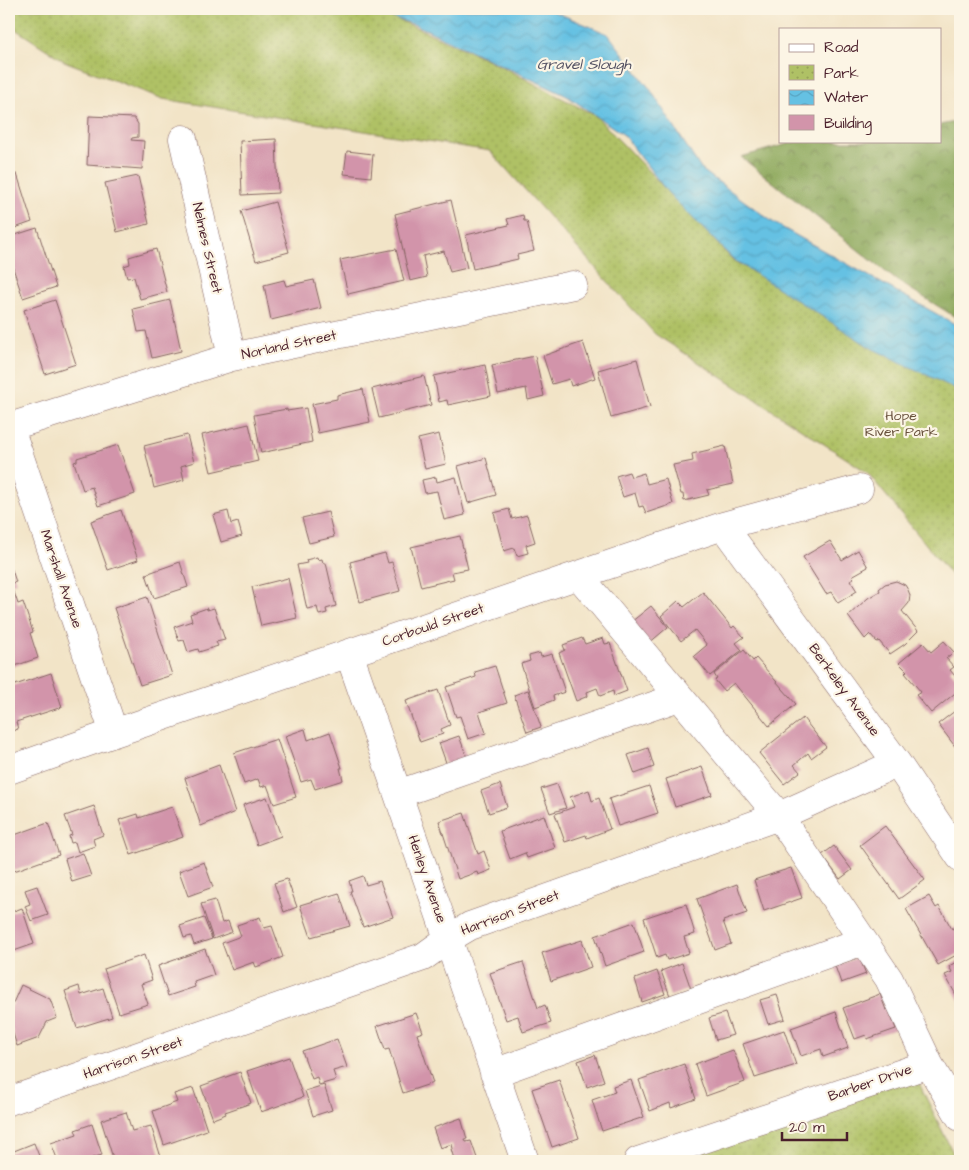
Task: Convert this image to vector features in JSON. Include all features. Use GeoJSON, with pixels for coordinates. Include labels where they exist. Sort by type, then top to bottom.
{"type":"FeatureCollection","features":[{"type":"Feature","properties":{"kind":"street","name":"Nelmes Street"},"geometry":{"type":"LineString","coordinates":[[183,138],[232,357]]}},
{"type":"Feature","properties":{"kind":"street","name":"Norland Street"},"geometry":{"type":"LineString","coordinates":[[9,426],[232,357],[573,285]]}},
{"type":"Feature","properties":{"kind":"street","name":"Marshall Avenue"},"geometry":{"type":"LineString","coordinates":[[9,426],[114,733]]}},
{"type":"Feature","properties":{"kind":"street","name":"Corbould Street"},"geometry":{"type":"LineString","coordinates":[[9,770],[723,526],[859,489]]}},
{"type":"Feature","properties":{"kind":"street","name":"Berkeley Avenue"},"geometry":{"type":"LineString","coordinates":[[723,526],[897,762],[960,857]]}},
{"type":"Feature","properties":{"kind":"street"},"geometry":{"type":"LineString","coordinates":[[579,576],[779,816],[889,979],[928,1064]]}},
{"type":"Feature","properties":{"kind":"street","name":"Henley Avenue"},"geometry":{"type":"LineString","coordinates":[[349,653],[525,1161]]}},
{"type":"Feature","properties":{"kind":"street"},"geometry":{"type":"LineString","coordinates":[[398,794],[679,697]]}},
{"type":"Feature","properties":{"kind":"street","name":"Harrison Street"},"geometry":{"type":"LineString","coordinates":[[9,1101],[423,956],[470,926],[779,816],[897,762]]}},
{"type":"Feature","properties":{"kind":"street"},"geometry":{"type":"LineString","coordinates":[[494,1073],[863,941]]}},
{"type":"Feature","properties":{"kind":"street","name":"Barber Drive"},"geometry":{"type":"LineString","coordinates":[[638,1161],[928,1064],[960,1117]]}},
{"type":"Feature","properties":{"kind":"green space","name":"Hope River Park"},"geometry":{"type":"Polygon","coordinates":[[[9,9],[351,9],[397,19],[489,60],[596,116],[734,261],[960,390],[960,586],[867,472],[655,334],[490,151],[163,99],[64,61],[9,25],[9,9]]]}},
{"type":"Feature","properties":{"kind":"green space"},"geometry":{"type":"Polygon","coordinates":[[[960,121],[960,320],[896,280],[741,157],[794,142],[942,142],[942,125],[960,121]]]}},
{"type":"Feature","properties":{"kind":"green space"},"geometry":{"type":"Polygon","coordinates":[[[916,1077],[957,1161],[675,1161],[916,1077]]]}},
{"type":"Feature","properties":{"kind":"water","name":"Gravel Slough"},"geometry":{"type":"Polygon","coordinates":[[[364,9],[548,9],[608,34],[650,89],[701,169],[774,223],[960,327],[960,391],[873,349],[734,260],[668,193],[624,135],[567,96],[416,25],[364,9]]]}},
{"type":"Feature","properties":{"kind":"building"},"geometry":{"type":"Polygon","coordinates":[[[89,116],[134,118],[138,124],[138,137],[131,140],[144,141],[142,169],[87,165],[89,116]]]}},
{"type":"Feature","properties":{"kind":"building"},"geometry":{"type":"Polygon","coordinates":[[[276,139],[278,193],[242,195],[240,141],[276,139]]]}},
{"type":"Feature","properties":{"kind":"building"},"geometry":{"type":"Polygon","coordinates":[[[347,151],[373,154],[371,177],[344,174],[347,151]]]}},
{"type":"Feature","properties":{"kind":"building"},"geometry":{"type":"Polygon","coordinates":[[[9,167],[12,175],[17,174],[32,222],[9,230],[9,167]]]}},
{"type":"Feature","properties":{"kind":"building"},"geometry":{"type":"Polygon","coordinates":[[[138,176],[149,224],[117,232],[105,183],[138,176]]]}},
{"type":"Feature","properties":{"kind":"building"},"geometry":{"type":"Polygon","coordinates":[[[451,200],[467,268],[450,272],[444,251],[423,256],[427,277],[410,281],[395,214],[451,200]]]}},
{"type":"Feature","properties":{"kind":"building"},"geometry":{"type":"Polygon","coordinates":[[[275,202],[289,252],[256,261],[241,211],[275,202]]]}},
{"type":"Feature","properties":{"kind":"building"},"geometry":{"type":"Polygon","coordinates":[[[523,215],[524,221],[527,221],[534,251],[517,255],[518,259],[473,269],[466,235],[509,225],[507,219],[523,215]]]}},
{"type":"Feature","properties":{"kind":"building"},"geometry":{"type":"Polygon","coordinates":[[[37,228],[56,287],[23,298],[9,256],[9,237],[37,228]]]}},
{"type":"Feature","properties":{"kind":"building"},"geometry":{"type":"Polygon","coordinates":[[[156,249],[167,292],[140,299],[134,277],[127,278],[124,266],[130,264],[129,257],[156,249]]]}},
{"type":"Feature","properties":{"kind":"building"},"geometry":{"type":"Polygon","coordinates":[[[396,249],[404,281],[348,294],[340,260],[396,249]]]}},
{"type":"Feature","properties":{"kind":"building"},"geometry":{"type":"Polygon","coordinates":[[[284,280],[286,286],[314,280],[321,308],[271,320],[264,285],[284,280]]]}},
{"type":"Feature","properties":{"kind":"building"},"geometry":{"type":"Polygon","coordinates":[[[55,300],[76,364],[45,374],[24,310],[55,300]]]}},
{"type":"Feature","properties":{"kind":"building"},"geometry":{"type":"Polygon","coordinates":[[[170,300],[181,351],[152,358],[146,331],[138,332],[133,309],[170,300]]]}},
{"type":"Feature","properties":{"kind":"building"},"geometry":{"type":"Polygon","coordinates":[[[583,342],[595,378],[571,386],[569,379],[552,384],[543,356],[583,342]]]}},
{"type":"Feature","properties":{"kind":"building"},"geometry":{"type":"Polygon","coordinates":[[[535,356],[544,396],[528,400],[526,388],[498,394],[492,365],[535,356]]]}},
{"type":"Feature","properties":{"kind":"building"},"geometry":{"type":"Polygon","coordinates":[[[637,359],[650,407],[611,418],[598,370],[637,359]]]}},
{"type":"Feature","properties":{"kind":"building"},"geometry":{"type":"Polygon","coordinates":[[[485,365],[491,396],[448,405],[447,400],[439,402],[434,376],[485,365]]]}},
{"type":"Feature","properties":{"kind":"building"},"geometry":{"type":"Polygon","coordinates":[[[424,376],[431,405],[379,418],[372,389],[424,376]]]}},
{"type":"Feature","properties":{"kind":"building"},"geometry":{"type":"Polygon","coordinates":[[[363,389],[370,422],[318,433],[312,404],[337,399],[337,395],[363,389]]]}},
{"type":"Feature","properties":{"kind":"building"},"geometry":{"type":"Polygon","coordinates":[[[306,408],[312,442],[261,453],[254,415],[287,409],[287,411],[306,408]]]}},
{"type":"Feature","properties":{"kind":"building"},"geometry":{"type":"Polygon","coordinates":[[[249,424],[258,461],[211,472],[202,435],[249,424]]]}},
{"type":"Feature","properties":{"kind":"building"},"geometry":{"type":"Polygon","coordinates":[[[439,434],[446,464],[425,469],[418,439],[439,434]]]}},
{"type":"Feature","properties":{"kind":"building"},"geometry":{"type":"Polygon","coordinates":[[[187,435],[194,462],[181,466],[184,480],[154,488],[144,446],[187,435]]]}},
{"type":"Feature","properties":{"kind":"building"},"geometry":{"type":"Polygon","coordinates":[[[118,445],[135,494],[98,506],[92,487],[83,490],[74,462],[77,461],[77,458],[118,445]]]}},
{"type":"Feature","properties":{"kind":"building"},"geometry":{"type":"Polygon","coordinates":[[[725,446],[733,484],[707,490],[709,495],[684,501],[673,465],[693,461],[692,454],[725,446]]]}},
{"type":"Feature","properties":{"kind":"building"},"geometry":{"type":"Polygon","coordinates":[[[486,458],[496,495],[468,503],[458,466],[486,458]]]}},
{"type":"Feature","properties":{"kind":"building"},"geometry":{"type":"Polygon","coordinates":[[[629,472],[631,477],[644,473],[647,484],[666,479],[673,504],[646,513],[643,506],[639,507],[635,493],[623,497],[616,476],[629,472]]]}},
{"type":"Feature","properties":{"kind":"building"},"geometry":{"type":"Polygon","coordinates":[[[436,477],[437,482],[456,477],[465,515],[444,520],[437,491],[425,493],[422,480],[436,477]]]}},
{"type":"Feature","properties":{"kind":"building"},"geometry":{"type":"Polygon","coordinates":[[[509,509],[512,519],[527,515],[535,542],[526,545],[528,553],[517,556],[514,548],[504,551],[494,513],[509,509]]]}},
{"type":"Feature","properties":{"kind":"building"},"geometry":{"type":"Polygon","coordinates":[[[121,510],[138,560],[108,570],[91,521],[121,510]]]}},
{"type":"Feature","properties":{"kind":"building"},"geometry":{"type":"Polygon","coordinates":[[[228,511],[231,524],[238,522],[242,536],[221,542],[213,515],[228,511]]]}},
{"type":"Feature","properties":{"kind":"building"},"geometry":{"type":"Polygon","coordinates":[[[328,512],[334,537],[309,543],[302,518],[328,512]]]}},
{"type":"Feature","properties":{"kind":"building"},"geometry":{"type":"Polygon","coordinates":[[[460,536],[468,569],[452,572],[454,579],[421,587],[411,547],[460,536]]]}},
{"type":"Feature","properties":{"kind":"building"},"geometry":{"type":"Polygon","coordinates":[[[830,541],[842,560],[858,550],[868,567],[852,576],[854,578],[850,580],[857,591],[838,603],[831,592],[826,594],[803,557],[830,541]]]}},
{"type":"Feature","properties":{"kind":"building"},"geometry":{"type":"Polygon","coordinates":[[[385,553],[388,563],[392,562],[400,591],[360,602],[350,562],[385,553]]]}},
{"type":"Feature","properties":{"kind":"building"},"geometry":{"type":"Polygon","coordinates":[[[317,557],[318,560],[322,559],[323,563],[326,563],[336,606],[326,609],[327,613],[319,615],[317,607],[307,609],[297,565],[307,563],[306,560],[317,557]]]}},
{"type":"Feature","properties":{"kind":"building"},"geometry":{"type":"Polygon","coordinates":[[[9,561],[16,582],[9,584],[9,561]]]}},
{"type":"Feature","properties":{"kind":"building"},"geometry":{"type":"Polygon","coordinates":[[[180,562],[188,587],[154,598],[146,574],[180,562]]]}},
{"type":"Feature","properties":{"kind":"building"},"geometry":{"type":"Polygon","coordinates":[[[288,578],[297,618],[261,626],[252,587],[288,578]]]}},
{"type":"Feature","properties":{"kind":"building"},"geometry":{"type":"Polygon","coordinates":[[[896,581],[905,585],[908,590],[910,595],[909,603],[902,611],[918,631],[905,644],[890,654],[870,634],[865,639],[848,616],[868,598],[880,591],[879,589],[885,584],[896,581]]]}},
{"type":"Feature","properties":{"kind":"building"},"geometry":{"type":"Polygon","coordinates":[[[14,592],[18,604],[23,602],[33,632],[30,633],[38,658],[9,668],[9,594],[14,592]]]}},
{"type":"Feature","properties":{"kind":"building"},"geometry":{"type":"Polygon","coordinates":[[[703,592],[732,628],[734,626],[744,637],[736,643],[742,650],[710,676],[694,656],[707,645],[695,630],[681,641],[661,616],[678,601],[684,607],[703,592]]]}},
{"type":"Feature","properties":{"kind":"building"},"geometry":{"type":"Polygon","coordinates":[[[147,597],[172,675],[140,685],[114,608],[147,597]]]}},
{"type":"Feature","properties":{"kind":"building"},"geometry":{"type":"Polygon","coordinates":[[[651,606],[668,627],[648,644],[631,622],[651,606]]]}},
{"type":"Feature","properties":{"kind":"building"},"geometry":{"type":"Polygon","coordinates":[[[207,608],[207,610],[214,608],[225,640],[216,642],[218,646],[199,652],[198,649],[188,652],[184,640],[179,641],[174,627],[192,621],[190,614],[207,608]]]}},
{"type":"Feature","properties":{"kind":"building"},"geometry":{"type":"Polygon","coordinates":[[[582,638],[585,644],[603,638],[605,644],[610,643],[627,691],[614,696],[613,691],[600,696],[597,688],[587,692],[588,696],[576,701],[559,653],[565,650],[563,645],[582,638]]]}},
{"type":"Feature","properties":{"kind":"building"},"geometry":{"type":"Polygon","coordinates":[[[944,641],[954,652],[946,658],[954,667],[950,670],[960,682],[960,689],[931,713],[916,695],[921,692],[905,673],[907,671],[899,663],[923,643],[931,652],[944,641]]]}},
{"type":"Feature","properties":{"kind":"building"},"geometry":{"type":"Polygon","coordinates":[[[744,650],[753,661],[756,658],[796,704],[769,726],[734,683],[724,691],[715,680],[717,679],[714,674],[744,650]]]}},
{"type":"Feature","properties":{"kind":"building"},"geometry":{"type":"Polygon","coordinates":[[[540,653],[541,657],[552,654],[565,692],[553,696],[554,700],[535,707],[521,664],[530,661],[529,656],[540,653]]]}},
{"type":"Feature","properties":{"kind":"building"},"geometry":{"type":"Polygon","coordinates":[[[495,666],[507,703],[479,712],[486,733],[468,739],[460,716],[456,717],[446,687],[476,677],[475,672],[495,666]]]}},
{"type":"Feature","properties":{"kind":"building"},"geometry":{"type":"Polygon","coordinates":[[[51,673],[62,707],[16,722],[18,729],[9,732],[9,687],[51,673]]]}},
{"type":"Feature","properties":{"kind":"building"},"geometry":{"type":"Polygon","coordinates":[[[438,690],[450,725],[441,729],[443,734],[420,742],[406,701],[438,690]]]}},
{"type":"Feature","properties":{"kind":"building"},"geometry":{"type":"Polygon","coordinates":[[[528,690],[541,727],[527,732],[514,695],[528,690]]]}},
{"type":"Feature","properties":{"kind":"building"},"geometry":{"type":"Polygon","coordinates":[[[960,707],[960,753],[938,724],[960,707]]]}},
{"type":"Feature","properties":{"kind":"building"},"geometry":{"type":"Polygon","coordinates":[[[803,718],[826,747],[811,758],[808,753],[794,765],[800,772],[784,784],[759,753],[803,718]]]}},
{"type":"Feature","properties":{"kind":"building"},"geometry":{"type":"Polygon","coordinates":[[[305,729],[308,740],[330,732],[342,768],[340,768],[343,780],[315,789],[311,779],[301,782],[285,736],[305,729]]]}},
{"type":"Feature","properties":{"kind":"building"},"geometry":{"type":"Polygon","coordinates":[[[459,736],[468,760],[448,768],[439,743],[459,736]]]}},
{"type":"Feature","properties":{"kind":"building"},"geometry":{"type":"Polygon","coordinates":[[[277,739],[296,797],[274,804],[267,785],[261,787],[258,779],[244,784],[234,753],[277,739]]]}},
{"type":"Feature","properties":{"kind":"building"},"geometry":{"type":"Polygon","coordinates":[[[648,748],[654,767],[635,774],[628,755],[648,748]]]}},
{"type":"Feature","properties":{"kind":"building"},"geometry":{"type":"Polygon","coordinates":[[[219,765],[235,812],[201,826],[185,778],[219,765]]]}},
{"type":"Feature","properties":{"kind":"building"},"geometry":{"type":"Polygon","coordinates":[[[702,767],[712,795],[675,807],[666,779],[702,767]]]}},
{"type":"Feature","properties":{"kind":"building"},"geometry":{"type":"Polygon","coordinates":[[[500,784],[507,807],[489,813],[481,791],[500,784]]]}},
{"type":"Feature","properties":{"kind":"building"},"geometry":{"type":"Polygon","coordinates":[[[557,784],[566,808],[550,813],[541,789],[557,784]]]}},
{"type":"Feature","properties":{"kind":"building"},"geometry":{"type":"Polygon","coordinates":[[[649,786],[658,813],[618,826],[609,799],[649,786]]]}},
{"type":"Feature","properties":{"kind":"building"},"geometry":{"type":"Polygon","coordinates":[[[589,790],[592,801],[599,798],[610,829],[587,838],[586,835],[565,842],[555,814],[574,807],[570,797],[589,790]]]}},
{"type":"Feature","properties":{"kind":"building"},"geometry":{"type":"Polygon","coordinates":[[[267,797],[281,836],[257,845],[243,805],[267,797]]]}},
{"type":"Feature","properties":{"kind":"building"},"geometry":{"type":"Polygon","coordinates":[[[94,806],[103,835],[93,839],[95,846],[78,852],[75,842],[71,843],[69,836],[72,835],[65,816],[94,806]]]}},
{"type":"Feature","properties":{"kind":"building"},"geometry":{"type":"Polygon","coordinates":[[[172,807],[183,837],[131,855],[119,820],[138,814],[139,818],[172,807]]]}},
{"type":"Feature","properties":{"kind":"building"},"geometry":{"type":"Polygon","coordinates":[[[464,813],[478,854],[484,851],[491,870],[478,875],[477,872],[458,879],[439,821],[464,813]]]}},
{"type":"Feature","properties":{"kind":"building"},"geometry":{"type":"Polygon","coordinates":[[[544,815],[555,848],[527,858],[525,853],[510,859],[500,831],[544,815]]]}},
{"type":"Feature","properties":{"kind":"building"},"geometry":{"type":"Polygon","coordinates":[[[48,823],[59,855],[14,871],[9,855],[9,837],[48,823]]]}},
{"type":"Feature","properties":{"kind":"building"},"geometry":{"type":"Polygon","coordinates":[[[885,826],[925,880],[899,899],[860,845],[885,826]]]}},
{"type":"Feature","properties":{"kind":"building"},"geometry":{"type":"Polygon","coordinates":[[[834,846],[852,870],[840,879],[822,855],[834,846]]]}},
{"type":"Feature","properties":{"kind":"building"},"geometry":{"type":"Polygon","coordinates":[[[83,853],[91,876],[72,882],[65,859],[83,853]]]}},
{"type":"Feature","properties":{"kind":"building"},"geometry":{"type":"Polygon","coordinates":[[[204,862],[213,887],[188,896],[179,871],[204,862]]]}},
{"type":"Feature","properties":{"kind":"building"},"geometry":{"type":"Polygon","coordinates":[[[791,868],[802,898],[764,911],[754,880],[791,868]]]}},
{"type":"Feature","properties":{"kind":"building"},"geometry":{"type":"Polygon","coordinates":[[[363,876],[366,885],[380,881],[393,917],[363,927],[350,891],[352,891],[349,881],[363,876]]]}},
{"type":"Feature","properties":{"kind":"building"},"geometry":{"type":"Polygon","coordinates":[[[287,879],[297,907],[284,912],[274,883],[287,879]]]}},
{"type":"Feature","properties":{"kind":"building"},"geometry":{"type":"Polygon","coordinates":[[[737,884],[747,913],[723,921],[731,944],[715,950],[697,899],[737,884]]]}},
{"type":"Feature","properties":{"kind":"building"},"geometry":{"type":"Polygon","coordinates":[[[37,886],[48,915],[31,921],[25,906],[30,904],[25,890],[37,886]]]}},
{"type":"Feature","properties":{"kind":"building"},"geometry":{"type":"Polygon","coordinates":[[[339,893],[350,926],[311,937],[300,905],[339,893]]]}},
{"type":"Feature","properties":{"kind":"building"},"geometry":{"type":"Polygon","coordinates":[[[929,896],[936,908],[939,906],[952,929],[956,927],[960,935],[960,953],[938,965],[906,909],[929,896]]]}},
{"type":"Feature","properties":{"kind":"building"},"geometry":{"type":"Polygon","coordinates":[[[215,900],[222,923],[228,921],[232,932],[213,939],[201,904],[215,900]]]}},
{"type":"Feature","properties":{"kind":"building"},"geometry":{"type":"Polygon","coordinates":[[[686,904],[695,934],[684,937],[689,953],[667,960],[665,955],[657,958],[644,918],[686,904]]]}},
{"type":"Feature","properties":{"kind":"building"},"geometry":{"type":"Polygon","coordinates":[[[22,908],[34,944],[11,952],[9,944],[9,913],[22,908]]]}},
{"type":"Feature","properties":{"kind":"building"},"geometry":{"type":"Polygon","coordinates":[[[260,917],[264,928],[272,926],[283,957],[256,967],[254,962],[232,970],[222,943],[241,936],[237,925],[260,917]]]}},
{"type":"Feature","properties":{"kind":"building"},"geometry":{"type":"Polygon","coordinates":[[[204,918],[212,939],[194,945],[191,936],[184,938],[180,926],[204,918]]]}},
{"type":"Feature","properties":{"kind":"building"},"geometry":{"type":"Polygon","coordinates":[[[634,922],[644,952],[605,966],[595,936],[634,922]]]}},
{"type":"Feature","properties":{"kind":"building"},"geometry":{"type":"Polygon","coordinates":[[[582,940],[591,967],[551,981],[542,953],[582,940]]]}},
{"type":"Feature","properties":{"kind":"building"},"geometry":{"type":"Polygon","coordinates":[[[205,949],[214,975],[194,982],[195,987],[168,996],[158,966],[205,949]]]}},
{"type":"Feature","properties":{"kind":"building"},"geometry":{"type":"Polygon","coordinates":[[[144,955],[152,980],[141,984],[148,1004],[119,1013],[104,969],[144,955]]]}},
{"type":"Feature","properties":{"kind":"building"},"geometry":{"type":"Polygon","coordinates":[[[859,957],[866,974],[841,983],[835,966],[859,957]]]}},
{"type":"Feature","properties":{"kind":"building"},"geometry":{"type":"Polygon","coordinates":[[[960,960],[960,1002],[945,975],[952,972],[949,966],[960,960]]]}},
{"type":"Feature","properties":{"kind":"building"},"geometry":{"type":"Polygon","coordinates":[[[523,962],[538,1008],[545,1005],[551,1023],[523,1032],[518,1016],[506,1020],[490,973],[523,962]]]}},
{"type":"Feature","properties":{"kind":"building"},"geometry":{"type":"Polygon","coordinates":[[[682,963],[691,989],[670,996],[661,971],[682,963]]]}},
{"type":"Feature","properties":{"kind":"building"},"geometry":{"type":"Polygon","coordinates":[[[657,971],[665,994],[642,1002],[635,979],[657,971]]]}},
{"type":"Feature","properties":{"kind":"building"},"geometry":{"type":"Polygon","coordinates":[[[21,985],[50,999],[57,1018],[47,1022],[39,1038],[17,1046],[9,1021],[9,1012],[21,985]]]}},
{"type":"Feature","properties":{"kind":"building"},"geometry":{"type":"Polygon","coordinates":[[[79,986],[81,995],[103,988],[112,1017],[77,1028],[65,991],[79,986]]]}},
{"type":"Feature","properties":{"kind":"building"},"geometry":{"type":"Polygon","coordinates":[[[880,994],[896,1029],[867,1039],[866,1035],[855,1039],[843,1008],[880,994]]]}},
{"type":"Feature","properties":{"kind":"building"},"geometry":{"type":"Polygon","coordinates":[[[777,995],[785,1019],[768,1024],[760,1000],[777,995]]]}},
{"type":"Feature","properties":{"kind":"building"},"geometry":{"type":"Polygon","coordinates":[[[836,1012],[848,1048],[823,1057],[821,1049],[801,1056],[791,1028],[836,1012]]]}},
{"type":"Feature","properties":{"kind":"building"},"geometry":{"type":"Polygon","coordinates":[[[416,1013],[423,1032],[417,1034],[433,1083],[403,1093],[389,1049],[385,1050],[377,1026],[416,1013]]]}},
{"type":"Feature","properties":{"kind":"building"},"geometry":{"type":"Polygon","coordinates":[[[725,1013],[733,1035],[716,1040],[709,1018],[725,1013]]]}},
{"type":"Feature","properties":{"kind":"building"},"geometry":{"type":"Polygon","coordinates":[[[784,1030],[796,1065],[755,1078],[743,1044],[784,1030]]]}},
{"type":"Feature","properties":{"kind":"building"},"geometry":{"type":"Polygon","coordinates":[[[337,1039],[347,1067],[333,1071],[336,1080],[319,1085],[317,1077],[312,1079],[302,1051],[337,1039]]]}},
{"type":"Feature","properties":{"kind":"building"},"geometry":{"type":"Polygon","coordinates":[[[733,1050],[745,1082],[706,1096],[695,1064],[733,1050]]]}},
{"type":"Feature","properties":{"kind":"building"},"geometry":{"type":"Polygon","coordinates":[[[595,1055],[604,1081],[587,1087],[578,1061],[595,1055]]]}},
{"type":"Feature","properties":{"kind":"building"},"geometry":{"type":"Polygon","coordinates":[[[289,1057],[303,1097],[261,1112],[247,1071],[289,1057]]]}},
{"type":"Feature","properties":{"kind":"building"},"geometry":{"type":"Polygon","coordinates":[[[684,1064],[696,1099],[671,1108],[670,1103],[650,1111],[639,1080],[684,1064]]]}},
{"type":"Feature","properties":{"kind":"building"},"geometry":{"type":"Polygon","coordinates":[[[240,1072],[251,1103],[225,1112],[226,1114],[213,1119],[201,1086],[240,1072]]]}},
{"type":"Feature","properties":{"kind":"building"},"geometry":{"type":"Polygon","coordinates":[[[559,1080],[579,1138],[552,1147],[532,1089],[559,1080]]]}},
{"type":"Feature","properties":{"kind":"building"},"geometry":{"type":"Polygon","coordinates":[[[631,1080],[644,1117],[602,1131],[592,1100],[615,1092],[613,1086],[631,1080]]]}},
{"type":"Feature","properties":{"kind":"building"},"geometry":{"type":"Polygon","coordinates":[[[324,1085],[332,1110],[313,1116],[305,1091],[324,1085]]]}},
{"type":"Feature","properties":{"kind":"building"},"geometry":{"type":"Polygon","coordinates":[[[193,1088],[207,1130],[164,1145],[153,1111],[177,1102],[174,1094],[193,1088]]]}},
{"type":"Feature","properties":{"kind":"building"},"geometry":{"type":"Polygon","coordinates":[[[126,1112],[132,1131],[151,1126],[161,1157],[148,1161],[114,1161],[101,1120],[126,1112]]]}},
{"type":"Feature","properties":{"kind":"building"},"geometry":{"type":"Polygon","coordinates":[[[461,1118],[467,1139],[465,1139],[466,1142],[471,1141],[478,1161],[449,1161],[454,1159],[451,1149],[453,1149],[452,1144],[440,1148],[433,1128],[461,1118]]]}},
{"type":"Feature","properties":{"kind":"building"},"geometry":{"type":"Polygon","coordinates":[[[92,1124],[102,1155],[92,1158],[93,1161],[58,1161],[51,1143],[77,1134],[75,1130],[92,1124]]]}},
{"type":"Feature","properties":{"kind":"building"},"geometry":{"type":"Polygon","coordinates":[[[34,1143],[41,1161],[9,1161],[9,1153],[34,1143]]]}}]}
